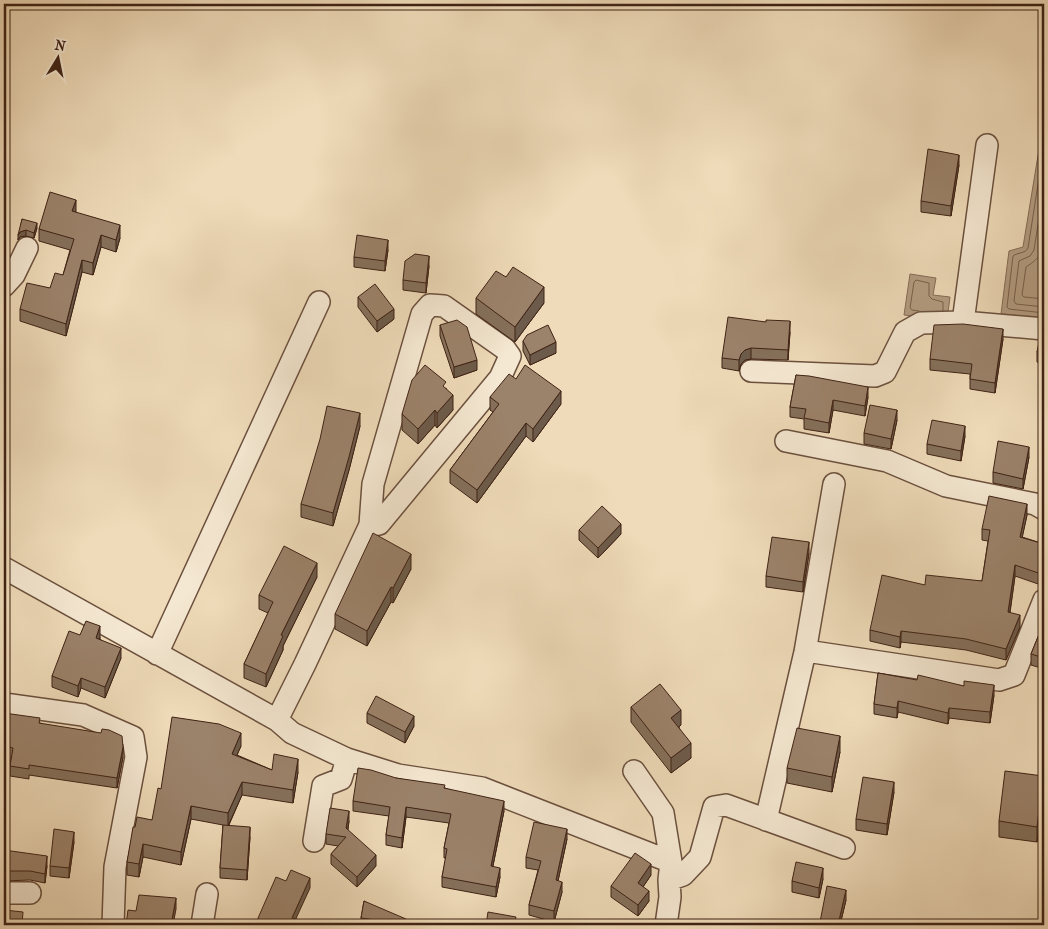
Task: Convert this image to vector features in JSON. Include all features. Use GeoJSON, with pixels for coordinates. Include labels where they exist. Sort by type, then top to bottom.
{"type":"FeatureCollection","features":[{"type":"Feature","properties":{"kind":"street"},"geometry":{"type":"LineString","coordinates":[[963,322],[987,145]]}},
{"type":"Feature","properties":{"kind":"street"},"geometry":{"type":"LineString","coordinates":[[4,286],[14,275],[26,248]]}},
{"type":"Feature","properties":{"kind":"street"},"geometry":{"type":"LineString","coordinates":[[156,654],[319,302]]}},
{"type":"Feature","properties":{"kind":"street"},"geometry":{"type":"LineString","coordinates":[[276,720],[305,664],[370,525],[373,484],[422,314],[430,305],[444,306],[506,349],[510,356],[500,378],[378,524],[370,525]]}},
{"type":"Feature","properties":{"kind":"street"},"geometry":{"type":"LineString","coordinates":[[751,371],[875,376],[885,372],[905,332],[921,323],[963,322],[1044,329]]}},
{"type":"Feature","properties":{"kind":"street"},"geometry":{"type":"LineString","coordinates":[[786,442],[887,461],[946,486],[1036,504],[1044,509]]}},
{"type":"Feature","properties":{"kind":"street"},"geometry":{"type":"LineString","coordinates":[[766,820],[805,652],[834,484]]}},
{"type":"Feature","properties":{"kind":"street"},"geometry":{"type":"LineString","coordinates":[[4,568],[276,720],[292,733],[347,759],[398,775],[482,788],[683,876],[700,857],[714,807],[726,805],[844,848]]}},
{"type":"Feature","properties":{"kind":"street"},"geometry":{"type":"LineString","coordinates":[[805,652],[999,680],[1014,675],[1044,600]]}},
{"type":"Feature","properties":{"kind":"street"},"geometry":{"type":"LineString","coordinates":[[4,704],[82,715],[133,737],[136,757],[115,867],[113,925]]}},
{"type":"Feature","properties":{"kind":"street"},"geometry":{"type":"LineString","coordinates":[[314,841],[323,786],[341,779],[347,759]]}},
{"type":"Feature","properties":{"kind":"street"},"geometry":{"type":"LineString","coordinates":[[634,772],[663,813],[670,871],[670,897],[666,925]]}},
{"type":"Feature","properties":{"kind":"street"},"geometry":{"type":"LineString","coordinates":[[4,893],[30,893]]}},
{"type":"Feature","properties":{"kind":"street"},"geometry":{"type":"LineString","coordinates":[[202,925],[206,894]]}},
{"type":"Feature","properties":{"kind":"water"},"geometry":{"type":"Polygon","coordinates":[[[1044,128],[1044,318],[1001,314],[1009,251],[1023,247],[1044,128]]]}},
{"type":"Feature","properties":{"kind":"water"},"geometry":{"type":"Polygon","coordinates":[[[910,274],[936,278],[933,295],[950,297],[947,320],[904,315],[910,274]]]}},
{"type":"Feature","properties":{"kind":"building"},"geometry":{"type":"Polygon","coordinates":[[[928,149],[959,155],[951,206],[921,201],[928,149]]]}},
{"type":"Feature","properties":{"kind":"building"},"geometry":{"type":"Polygon","coordinates":[[[50,192],[76,200],[72,211],[120,225],[116,240],[101,235],[93,263],[82,260],[66,324],[20,309],[27,283],[50,288],[55,273],[63,275],[74,239],[39,229],[50,192]]]}},
{"type":"Feature","properties":{"kind":"building"},"geometry":{"type":"Polygon","coordinates":[[[22,219],[37,223],[34,233],[26,230],[18,235],[22,219]]]}},
{"type":"Feature","properties":{"kind":"building"},"geometry":{"type":"Polygon","coordinates":[[[357,235],[388,240],[385,261],[354,257],[357,235]]]}},
{"type":"Feature","properties":{"kind":"building"},"geometry":{"type":"Polygon","coordinates":[[[415,254],[429,256],[426,283],[403,280],[405,261],[415,254]]]}},
{"type":"Feature","properties":{"kind":"building"},"geometry":{"type":"Polygon","coordinates":[[[513,267],[544,287],[515,327],[476,298],[496,271],[506,277],[513,267]]]}},
{"type":"Feature","properties":{"kind":"building"},"geometry":{"type":"Polygon","coordinates":[[[375,284],[394,309],[377,321],[358,297],[375,284]]]}},
{"type":"Feature","properties":{"kind":"building"},"geometry":{"type":"Polygon","coordinates":[[[728,317],[766,322],[766,320],[790,321],[788,350],[751,348],[741,354],[739,360],[722,358],[728,317]]]}},
{"type":"Feature","properties":{"kind":"building"},"geometry":{"type":"Polygon","coordinates":[[[457,320],[467,327],[477,360],[454,367],[440,325],[457,320]]]}},
{"type":"Feature","properties":{"kind":"building"},"geometry":{"type":"Polygon","coordinates":[[[963,324],[1003,329],[995,383],[970,379],[972,364],[930,359],[934,325],[963,324]]]}},
{"type":"Feature","properties":{"kind":"building"},"geometry":{"type":"Polygon","coordinates":[[[548,325],[556,342],[530,355],[523,341],[527,335],[548,325]]]}},
{"type":"Feature","properties":{"kind":"building"},"geometry":{"type":"Polygon","coordinates":[[[1041,331],[1044,331],[1044,353],[1037,352],[1041,331]]]}},
{"type":"Feature","properties":{"kind":"building"},"geometry":{"type":"Polygon","coordinates":[[[425,365],[446,382],[443,386],[453,395],[437,413],[435,410],[418,429],[402,414],[412,380],[425,365]]]}},
{"type":"Feature","properties":{"kind":"building"},"geometry":{"type":"Polygon","coordinates":[[[525,365],[561,391],[533,429],[526,423],[477,490],[450,470],[499,404],[490,397],[509,374],[516,379],[525,365]]]}},
{"type":"Feature","properties":{"kind":"building"},"geometry":{"type":"Polygon","coordinates":[[[796,375],[868,387],[865,406],[833,400],[829,423],[804,418],[806,409],[790,407],[796,375]]]}},
{"type":"Feature","properties":{"kind":"building"},"geometry":{"type":"Polygon","coordinates":[[[870,405],[897,410],[891,439],[864,433],[870,405]]]}},
{"type":"Feature","properties":{"kind":"building"},"geometry":{"type":"Polygon","coordinates":[[[327,406],[360,413],[333,513],[301,504],[320,439],[327,406]]]}},
{"type":"Feature","properties":{"kind":"building"},"geometry":{"type":"Polygon","coordinates":[[[932,420],[965,426],[961,451],[927,444],[932,420]]]}},
{"type":"Feature","properties":{"kind":"building"},"geometry":{"type":"Polygon","coordinates":[[[998,441],[1029,447],[1023,479],[993,472],[998,441]]]}},
{"type":"Feature","properties":{"kind":"building"},"geometry":{"type":"Polygon","coordinates":[[[4,452],[9,453],[5,477],[4,477],[4,452]]]}},
{"type":"Feature","properties":{"kind":"building"},"geometry":{"type":"Polygon","coordinates":[[[989,496],[1027,504],[1020,537],[1044,544],[1044,575],[1015,565],[1008,612],[1020,615],[1006,649],[966,639],[901,631],[900,637],[870,630],[882,575],[925,585],[926,575],[982,581],[990,530],[982,529],[989,496]]]}},
{"type":"Feature","properties":{"kind":"building"},"geometry":{"type":"Polygon","coordinates":[[[602,506],[621,524],[598,548],[579,530],[602,506]]]}},
{"type":"Feature","properties":{"kind":"building"},"geometry":{"type":"Polygon","coordinates":[[[373,533],[411,554],[367,631],[335,614],[373,533]]]}},
{"type":"Feature","properties":{"kind":"building"},"geometry":{"type":"Polygon","coordinates":[[[772,537],[809,542],[803,582],[766,576],[772,537]]]}},
{"type":"Feature","properties":{"kind":"building"},"geometry":{"type":"Polygon","coordinates":[[[284,546],[317,563],[281,635],[283,636],[266,674],[244,664],[273,602],[259,595],[284,546]]]}},
{"type":"Feature","properties":{"kind":"building"},"geometry":{"type":"Polygon","coordinates":[[[86,621],[100,626],[96,638],[121,648],[105,687],[81,678],[78,686],[52,676],[69,631],[80,635],[86,621]]]}},
{"type":"Feature","properties":{"kind":"building"},"geometry":{"type":"Polygon","coordinates":[[[1044,622],[1044,658],[1031,654],[1044,622]]]}},
{"type":"Feature","properties":{"kind":"building"},"geometry":{"type":"Polygon","coordinates":[[[878,673],[917,680],[918,675],[964,686],[964,681],[994,685],[990,712],[949,708],[948,713],[898,701],[897,708],[874,704],[878,673]]]}},
{"type":"Feature","properties":{"kind":"building"},"geometry":{"type":"Polygon","coordinates":[[[660,684],[681,710],[671,718],[691,743],[671,758],[631,707],[660,684]]]}},
{"type":"Feature","properties":{"kind":"building"},"geometry":{"type":"Polygon","coordinates":[[[376,696],[414,716],[405,732],[367,713],[376,696]]]}},
{"type":"Feature","properties":{"kind":"building"},"geometry":{"type":"Polygon","coordinates":[[[4,713],[40,718],[39,723],[101,733],[102,729],[109,730],[122,736],[123,747],[117,778],[29,765],[29,769],[10,766],[13,748],[4,746],[4,713]]]}},
{"type":"Feature","properties":{"kind":"building"},"geometry":{"type":"Polygon","coordinates":[[[172,717],[219,724],[241,733],[232,754],[272,770],[274,754],[298,759],[293,790],[242,782],[228,813],[191,806],[181,852],[143,844],[139,864],[127,862],[133,827],[135,827],[137,817],[152,820],[158,788],[161,789],[172,717]]]}},
{"type":"Feature","properties":{"kind":"building"},"geometry":{"type":"Polygon","coordinates":[[[797,728],[840,736],[832,777],[787,768],[797,728]]]}},
{"type":"Feature","properties":{"kind":"building"},"geometry":{"type":"Polygon","coordinates":[[[358,768],[396,778],[445,785],[444,788],[504,801],[491,866],[500,868],[496,887],[442,877],[447,849],[444,848],[451,814],[406,807],[402,838],[386,835],[390,807],[353,801],[358,768]]]}},
{"type":"Feature","properties":{"kind":"building"},"geometry":{"type":"Polygon","coordinates":[[[1005,771],[1043,776],[1037,827],[999,821],[1005,771]]]}},
{"type":"Feature","properties":{"kind":"building"},"geometry":{"type":"Polygon","coordinates":[[[863,777],[894,782],[887,824],[856,819],[863,777]]]}},
{"type":"Feature","properties":{"kind":"building"},"geometry":{"type":"Polygon","coordinates":[[[330,808],[349,811],[346,828],[376,855],[357,877],[331,854],[346,837],[326,834],[330,808]]]}},
{"type":"Feature","properties":{"kind":"building"},"geometry":{"type":"Polygon","coordinates":[[[534,822],[567,829],[556,880],[562,882],[554,911],[529,905],[541,861],[526,857],[534,822]]]}},
{"type":"Feature","properties":{"kind":"building"},"geometry":{"type":"Polygon","coordinates":[[[223,825],[250,827],[247,870],[220,868],[223,825]]]}},
{"type":"Feature","properties":{"kind":"building"},"geometry":{"type":"Polygon","coordinates":[[[54,829],[74,832],[69,868],[50,866],[54,829]]]}},
{"type":"Feature","properties":{"kind":"building"},"geometry":{"type":"Polygon","coordinates":[[[4,850],[47,856],[45,874],[30,871],[4,871],[4,850]]]}},
{"type":"Feature","properties":{"kind":"building"},"geometry":{"type":"Polygon","coordinates":[[[635,853],[651,864],[638,883],[649,891],[638,905],[611,886],[635,853]]]}},
{"type":"Feature","properties":{"kind":"building"},"geometry":{"type":"Polygon","coordinates":[[[796,862],[823,868],[819,888],[792,881],[796,862]]]}},
{"type":"Feature","properties":{"kind":"building"},"geometry":{"type":"Polygon","coordinates":[[[1044,865],[1044,881],[1041,880],[1044,865]]]}},
{"type":"Feature","properties":{"kind":"building"},"geometry":{"type":"Polygon","coordinates":[[[291,870],[310,878],[292,918],[304,921],[302,925],[255,925],[276,877],[286,881],[291,870]]]}},
{"type":"Feature","properties":{"kind":"building"},"geometry":{"type":"Polygon","coordinates":[[[827,886],[846,890],[838,925],[820,922],[827,886]]]}},
{"type":"Feature","properties":{"kind":"building"},"geometry":{"type":"Polygon","coordinates":[[[139,895],[176,898],[171,925],[126,925],[128,910],[136,911],[139,895]]]}},
{"type":"Feature","properties":{"kind":"building"},"geometry":{"type":"Polygon","coordinates":[[[364,901],[406,919],[405,924],[361,918],[364,901]]]}},
{"type":"Feature","properties":{"kind":"building"},"geometry":{"type":"Polygon","coordinates":[[[4,910],[23,912],[22,925],[4,925],[4,910]]]}},
{"type":"Feature","properties":{"kind":"building"},"geometry":{"type":"Polygon","coordinates":[[[488,912],[516,917],[514,925],[486,925],[488,912]]]}}]}
